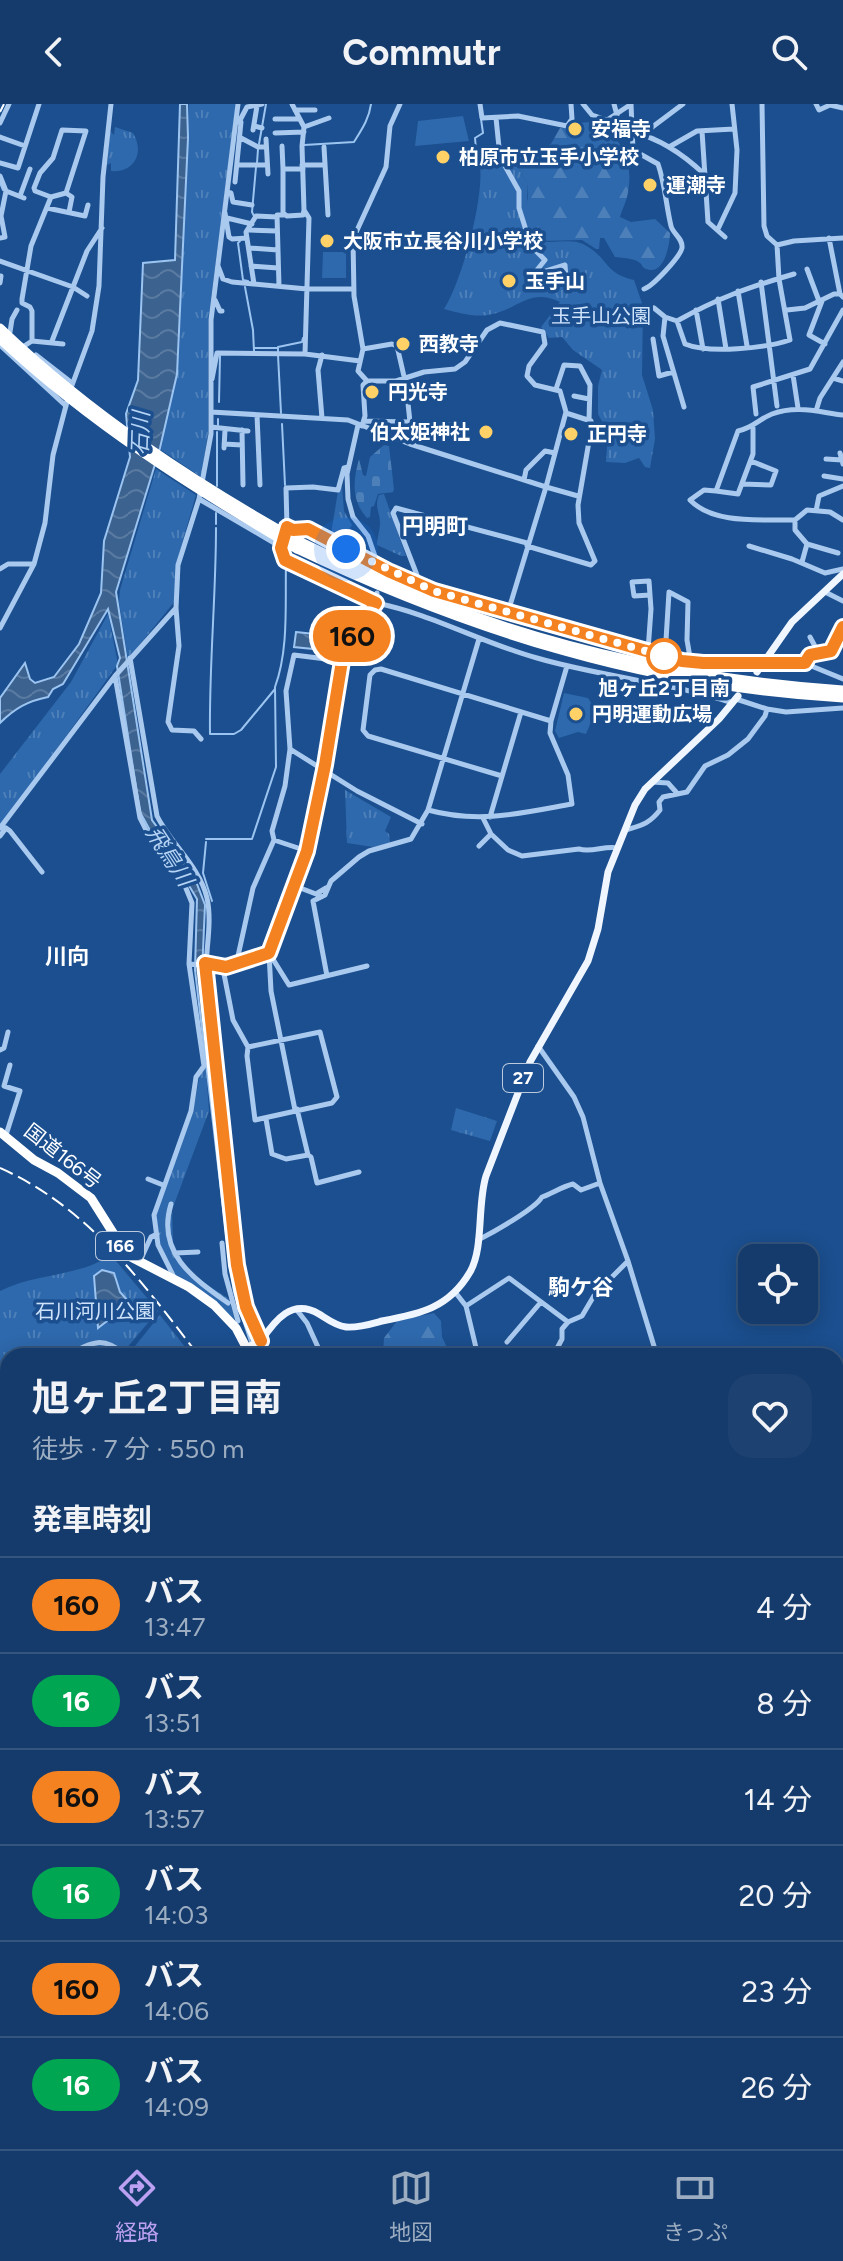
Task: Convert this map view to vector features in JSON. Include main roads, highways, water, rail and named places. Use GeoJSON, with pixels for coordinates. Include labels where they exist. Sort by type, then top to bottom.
{"type":"FeatureCollection","features":[{"type":"Feature","properties":{"kind":"highway"},"geometry":{"type":"LineString","coordinates":[[3,327],[40,364],[130,436],[299,545],[443,605],[589,651],[735,679],[843,690]]}},
{"type":"Feature","properties":{"kind":"highway"},"geometry":{"type":"LineString","coordinates":[[0,339],[128,444],[205,495],[299,545],[443,613],[555,650],[699,682],[843,698]]}},
{"type":"Feature","properties":{"kind":"highway","name":"国道166号"},"geometry":{"type":"LineString","coordinates":[[3,1134],[34,1160],[58,1173],[91,1198],[127,1255],[203,1296],[254,1348]]}},
{"type":"Feature","properties":{"kind":"main road"},"geometry":{"type":"LineString","coordinates":[[759,668],[792,622],[843,571]]}},
{"type":"Feature","properties":{"kind":"main road","name":"27"},"geometry":{"type":"LineString","coordinates":[[254,1348],[281,1315],[296,1309],[312,1310],[338,1325],[353,1327],[431,1309],[455,1291],[472,1268],[483,1187],[520,1085],[538,1046],[588,961],[598,929],[605,884],[637,800],[736,700]]}},
{"type":"Feature","properties":{"kind":"water"},"geometry":{"type":"Polygon","coordinates":[[[180,104],[187,104],[177,374],[160,448],[116,592],[152,820],[195,879],[205,905],[202,973],[213,1042],[233,1254],[246,1315],[260,1348],[252,1348],[234,1292],[230,1267],[195,970],[197,899],[159,847],[140,812],[117,666],[120,658],[108,609],[63,684],[53,689],[48,697],[22,706],[0,723],[0,698],[25,663],[30,679],[35,683],[54,677],[79,644],[101,593],[104,541],[130,457],[126,414],[138,380],[143,263],[175,260],[180,104]]]}},
{"type":"Feature","properties":{"kind":"water"},"geometry":{"type":"Polygon","coordinates":[[[296,632],[324,635],[328,639],[327,648],[294,647],[296,632]]]}},
{"type":"Feature","properties":{"kind":"water"},"geometry":{"type":"Polygon","coordinates":[[[102,1270],[114,1273],[120,1292],[136,1310],[128,1311],[125,1315],[116,1314],[98,1328],[94,1276],[102,1270]]]}},
{"type":"Feature","properties":{"kind":"waterway"},"geometry":{"type":"LineString","coordinates":[[259,144],[266,104]]}},
{"type":"Feature","properties":{"kind":"waterway"},"geometry":{"type":"LineString","coordinates":[[304,145],[354,142],[367,119],[371,104]]}},
{"type":"Feature","properties":{"kind":"waterway"},"geometry":{"type":"LineString","coordinates":[[481,119],[483,133],[475,138],[476,149],[491,152]]}},
{"type":"Feature","properties":{"kind":"waterway"},"geometry":{"type":"LineString","coordinates":[[257,163],[258,149]]}},
{"type":"Feature","properties":{"kind":"waterway"},"geometry":{"type":"LineString","coordinates":[[254,216],[256,167]]}},
{"type":"Feature","properties":{"kind":"waterway"},"geometry":{"type":"LineString","coordinates":[[0,183],[3,190]]}},
{"type":"Feature","properties":{"kind":"waterway"},"geometry":{"type":"LineString","coordinates":[[240,241],[243,280],[248,281]]}},
{"type":"Feature","properties":{"kind":"waterway"},"geometry":{"type":"LineString","coordinates":[[245,287],[254,351]]}},
{"type":"Feature","properties":{"kind":"waterway"},"geometry":{"type":"LineString","coordinates":[[278,352],[278,347],[302,342],[303,338]]}},
{"type":"Feature","properties":{"kind":"waterway"},"geometry":{"type":"LineString","coordinates":[[255,348],[277,348]]}},
{"type":"Feature","properties":{"kind":"waterway"},"geometry":{"type":"LineString","coordinates":[[278,355],[281,413]]}},
{"type":"Feature","properties":{"kind":"waterway"},"geometry":{"type":"LineString","coordinates":[[219,402],[220,356]]}},
{"type":"Feature","properties":{"kind":"waterway"},"geometry":{"type":"LineString","coordinates":[[218,419],[218,425]]}},
{"type":"Feature","properties":{"kind":"waterway"},"geometry":{"type":"LineString","coordinates":[[282,424],[285,485]]}},
{"type":"Feature","properties":{"kind":"waterway"},"geometry":{"type":"LineString","coordinates":[[217,432],[217,486]]}},
{"type":"Feature","properties":{"kind":"waterway"},"geometry":{"type":"LineString","coordinates":[[216,513],[216,524]]}},
{"type":"Feature","properties":{"kind":"waterway"},"geometry":{"type":"LineString","coordinates":[[216,528],[210,734],[234,734],[241,730],[275,689]]}},
{"type":"Feature","properties":{"kind":"waterway"},"geometry":{"type":"LineString","coordinates":[[206,839],[252,839],[276,767],[275,687],[284,642],[286,564]]}},
{"type":"Feature","properties":{"kind":"waterway","name":"飛鳥川"},"geometry":{"type":"LineString","coordinates":[[206,842],[203,873],[212,901]]}},
{"type":"Feature","properties":{"kind":"railway"},"geometry":{"type":"LineString","coordinates":[[0,112],[4,104]]}},
{"type":"Feature","properties":{"kind":"railway"},"geometry":{"type":"LineString","coordinates":[[0,1168],[31,1184],[87,1225],[134,1274],[193,1348]]}},
{"type":"Feature","properties":{"kind":"place","name":"安福寺"},"geometry":{"type":"Point","coordinates":[575,129]}},
{"type":"Feature","properties":{"kind":"place","name":"柏原市立玉手小学校"},"geometry":{"type":"Point","coordinates":[443,157]}},
{"type":"Feature","properties":{"kind":"place","name":"運潮寺"},"geometry":{"type":"Point","coordinates":[650,185]}},
{"type":"Feature","properties":{"kind":"place","name":"大阪市立長谷川小学校"},"geometry":{"type":"Point","coordinates":[327,241]}},
{"type":"Feature","properties":{"kind":"place","name":"玉手山"},"geometry":{"type":"Point","coordinates":[509,281]}},
{"type":"Feature","properties":{"kind":"place","name":"西教寺"},"geometry":{"type":"Point","coordinates":[403,344]}},
{"type":"Feature","properties":{"kind":"place","name":"円光寺"},"geometry":{"type":"Point","coordinates":[372,392]}},
{"type":"Feature","properties":{"kind":"place","name":"伯太姫神社"},"geometry":{"type":"Point","coordinates":[486,432]}},
{"type":"Feature","properties":{"kind":"place","name":"正円寺"},"geometry":{"type":"Point","coordinates":[571,434]}},
{"type":"Feature","properties":{"kind":"place","name":"旭ヶ丘2丁目南"},"geometry":{"type":"Point","coordinates":[664,656]}},
{"type":"Feature","properties":{"kind":"place","name":"円明運動広場"},"geometry":{"type":"Point","coordinates":[576,714]}},
{"type":"Feature","properties":{"kind":"district","name":"円明町"},"geometry":{"type":"Point","coordinates":[435,526]}},
{"type":"Feature","properties":{"kind":"district","name":"川向"},"geometry":{"type":"Point","coordinates":[67,956]}},
{"type":"Feature","properties":{"kind":"district","name":"駒ケ谷"},"geometry":{"type":"Point","coordinates":[581,1287]}},
{"type":"Feature","properties":{"kind":"park label","name":"玉手山公園"},"geometry":{"type":"Point","coordinates":[601,316]}},
{"type":"Feature","properties":{"kind":"park label","name":"石川河川公園"},"geometry":{"type":"Point","coordinates":[95,1311]}},
{"type":"Feature","properties":{"kind":"water label","name":"石川"},"geometry":{"type":"Point","coordinates":[140,433]}}]}
